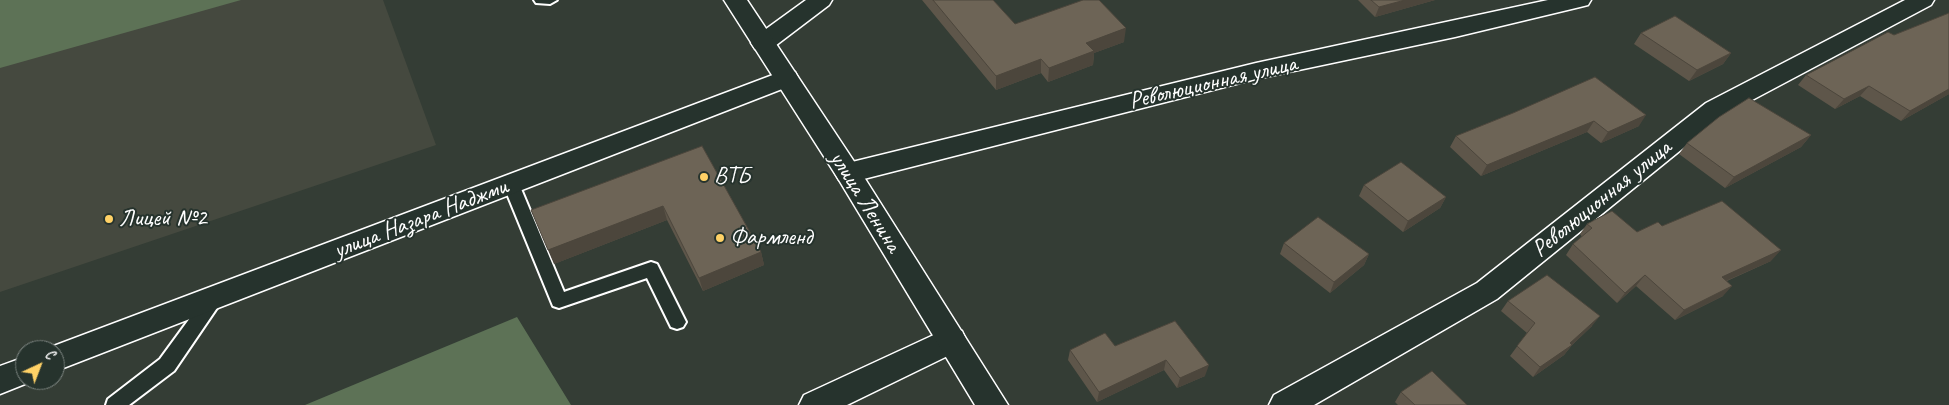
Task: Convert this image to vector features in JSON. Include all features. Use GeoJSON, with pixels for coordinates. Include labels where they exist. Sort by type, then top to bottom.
{"type":"FeatureCollection","features":[{"type":"Feature","properties":{"kind":"street","name":"улица Ленина"},"geometry":{"type":"LineString","coordinates":[[735,0],[848,173],[992,405]]}},
{"type":"Feature","properties":{"kind":"street"},"geometry":{"type":"LineString","coordinates":[[764,43],[821,0]]}},
{"type":"Feature","properties":{"kind":"street","name":"Революционная улица"},"geometry":{"type":"LineString","coordinates":[[848,173],[1256,71],[1455,29],[1580,0]]}},
{"type":"Feature","properties":{"kind":"street","name":"Революционная улица"},"geometry":{"type":"LineString","coordinates":[[1285,405],[1487,291],[1715,109],[1923,0]]}},
{"type":"Feature","properties":{"kind":"street","name":"улица Назара Наджми"},"geometry":{"type":"LineString","coordinates":[[65,354],[786,78]]}},
{"type":"Feature","properties":{"kind":"street"},"geometry":{"type":"LineString","coordinates":[[815,405],[951,340]]}},
{"type":"Feature","properties":{"kind":"street"},"geometry":{"type":"LineString","coordinates":[[0,380],[15,374]]}},
{"type":"Feature","properties":{"kind":"lane"},"geometry":{"type":"LineString","coordinates":[[540,0],[550,0]]}},
{"type":"Feature","properties":{"kind":"lane"},"geometry":{"type":"LineString","coordinates":[[510,184],[560,301],[651,269],[676,322]]}},
{"type":"Feature","properties":{"kind":"lane"},"geometry":{"type":"LineString","coordinates":[[115,405],[167,365],[215,297]]}},
{"type":"Feature","properties":{"kind":"shaded area","name":"Лицей №2"},"geometry":{"type":"Polygon","coordinates":[[[0,0],[383,0],[436,145],[0,292],[0,0]]]}},
{"type":"Feature","properties":{"kind":"green space"},"geometry":{"type":"Polygon","coordinates":[[[0,0],[241,0],[0,68],[0,0]]]}},
{"type":"Feature","properties":{"kind":"green space"},"geometry":{"type":"Polygon","coordinates":[[[517,317],[571,405],[305,405],[517,317]]]}},
{"type":"Feature","properties":{"kind":"building"},"geometry":{"type":"Polygon","coordinates":[[[933,0],[993,0],[1015,24],[1083,0],[1099,0],[1126,28],[1086,43],[1094,51],[1049,68],[1041,59],[996,76],[933,0]]]}},
{"type":"Feature","properties":{"kind":"building"},"geometry":{"type":"Polygon","coordinates":[[[1371,0],[1405,0],[1379,7],[1371,0]]]}},
{"type":"Feature","properties":{"kind":"building"},"geometry":{"type":"Polygon","coordinates":[[[1949,13],[1949,89],[1910,111],[1869,86],[1844,99],[1806,75],[1888,32],[1894,35],[1949,13]]]}},
{"type":"Feature","properties":{"kind":"building"},"geometry":{"type":"Polygon","coordinates":[[[1675,16],[1731,53],[1697,70],[1641,33],[1675,16]]]}},
{"type":"Feature","properties":{"kind":"building"},"geometry":{"type":"Polygon","coordinates":[[[1595,77],[1646,115],[1608,132],[1594,121],[1487,165],[1456,136],[1513,113],[1595,77]]]}},
{"type":"Feature","properties":{"kind":"building"},"geometry":{"type":"Polygon","coordinates":[[[1749,98],[1811,135],[1734,177],[1687,143],[1719,117],[1749,98]]]}},
{"type":"Feature","properties":{"kind":"building"},"geometry":{"type":"Polygon","coordinates":[[[702,146],[761,252],[699,278],[663,206],[548,250],[531,210],[702,146]]]}},
{"type":"Feature","properties":{"kind":"building"},"geometry":{"type":"Polygon","coordinates":[[[1401,162],[1446,197],[1408,221],[1364,185],[1401,162]]]}},
{"type":"Feature","properties":{"kind":"building"},"geometry":{"type":"Polygon","coordinates":[[[1722,201],[1781,250],[1722,277],[1732,286],[1684,310],[1645,275],[1625,293],[1573,244],[1592,228],[1587,224],[1612,211],[1637,232],[1658,222],[1662,226],[1722,201]]]}},
{"type":"Feature","properties":{"kind":"building"},"geometry":{"type":"Polygon","coordinates":[[[1318,217],[1369,254],[1334,282],[1284,243],[1318,217]]]}},
{"type":"Feature","properties":{"kind":"building"},"geometry":{"type":"Polygon","coordinates":[[[1547,275],[1600,316],[1570,343],[1572,345],[1540,367],[1517,346],[1535,323],[1508,301],[1547,275]]]}},
{"type":"Feature","properties":{"kind":"building"},"geometry":{"type":"Polygon","coordinates":[[[1175,321],[1209,365],[1180,378],[1166,360],[1099,392],[1070,350],[1105,333],[1115,346],[1175,321]]]}},
{"type":"Feature","properties":{"kind":"building"},"geometry":{"type":"Polygon","coordinates":[[[1432,371],[1467,405],[1415,405],[1401,392],[1432,371]]]}},
{"type":"Feature","properties":{"kind":"place","name":"ВТБ"},"geometry":{"type":"Point","coordinates":[704,177]}},
{"type":"Feature","properties":{"kind":"place","name":"Лицей №2"},"geometry":{"type":"Point","coordinates":[109,219]}},
{"type":"Feature","properties":{"kind":"place","name":"Фармленд"},"geometry":{"type":"Point","coordinates":[720,238]}}]}
